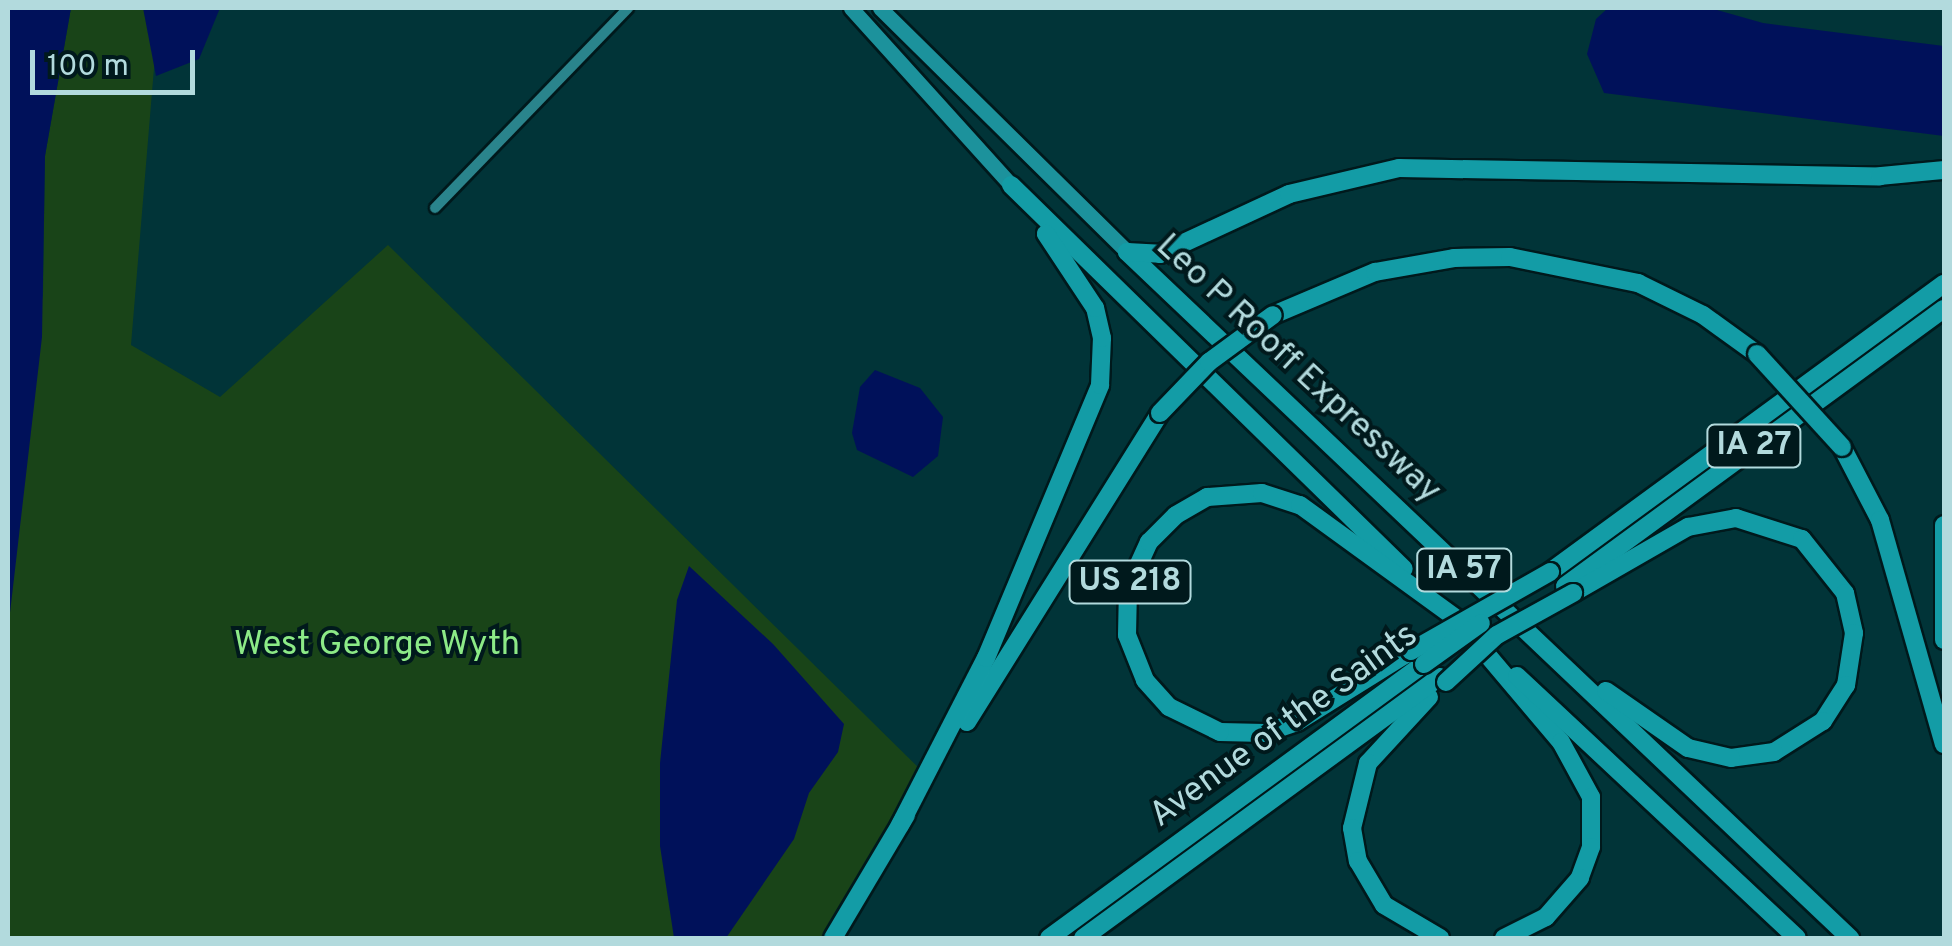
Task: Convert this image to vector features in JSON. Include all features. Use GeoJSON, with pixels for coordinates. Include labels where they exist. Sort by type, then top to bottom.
{"type":"FeatureCollection","features":[{"type":"Feature","properties":{"kind":"highway"},"geometry":{"type":"LineString","coordinates":[[1126,252],[1160,254],[1289,194],[1398,168],[1880,176],[1944,170]]}},
{"type":"Feature","properties":{"kind":"highway","name":"Leo P Rooff Expressway"},"geometry":{"type":"LineString","coordinates":[[1011,185],[1457,619],[1796,938]]}},
{"type":"Feature","properties":{"kind":"highway"},"geometry":{"type":"LineString","coordinates":[[900,825],[986,658],[1100,385],[1102,338],[1089,294],[1011,185]]}},
{"type":"Feature","properties":{"kind":"highway","name":"Leo P Rooff Expressway"},"geometry":{"type":"LineString","coordinates":[[1126,252],[1850,938]]}},
{"type":"Feature","properties":{"kind":"highway"},"geometry":{"type":"LineString","coordinates":[[833,938],[1160,413],[1209,362],[1273,315],[1375,272],[1454,258],[1510,257],[1638,283],[1703,315],[1758,354],[1842,447],[1880,520],[1944,744]]}},
{"type":"Feature","properties":{"kind":"highway","name":"Avenue of the Saints"},"geometry":{"type":"LineString","coordinates":[[1049,938],[1418,657],[1550,572],[1941,286]]}},
{"type":"Feature","properties":{"kind":"highway","name":"IA 27"},"geometry":{"type":"LineString","coordinates":[[1569,590],[1944,308]]}},
{"type":"Feature","properties":{"kind":"highway","name":"US 218"},"geometry":{"type":"LineString","coordinates":[[1418,657],[1298,722],[1265,732],[1220,732],[1169,707],[1144,680],[1128,635],[1128,588],[1148,542],[1176,515],[1207,498],[1262,493],[1300,505],[1457,619]]}},
{"type":"Feature","properties":{"kind":"highway"},"geometry":{"type":"LineString","coordinates":[[1541,642],[1672,740],[1718,757],[1760,756],[1800,739],[1831,710],[1850,673],[1853,620],[1839,581],[1802,539],[1763,522],[1720,519],[1688,527],[1569,590]]}},
{"type":"Feature","properties":{"kind":"highway"},"geometry":{"type":"LineString","coordinates":[[1944,525],[1944,640]]}},
{"type":"Feature","properties":{"kind":"highway","name":"Avenue of the Saints"},"geometry":{"type":"LineString","coordinates":[[1083,938],[1443,679],[1498,635],[1569,590]]}},
{"type":"Feature","properties":{"kind":"highway"},"geometry":{"type":"LineString","coordinates":[[1457,619],[1562,742],[1590,797],[1591,847],[1580,878],[1546,918],[1504,938]]}},
{"type":"Feature","properties":{"kind":"highway"},"geometry":{"type":"LineString","coordinates":[[1440,938],[1384,905],[1358,860],[1352,828],[1368,763],[1443,679]]}},
{"type":"Feature","properties":{"kind":"main road","name":"Leo P Rooff Expressway"},"geometry":{"type":"LineString","coordinates":[[851,8],[1011,185]]}},
{"type":"Feature","properties":{"kind":"main road","name":"Leo P Rooff Expressway"},"geometry":{"type":"LineString","coordinates":[[880,8],[1126,252]]}},
{"type":"Feature","properties":{"kind":"street"},"geometry":{"type":"LineString","coordinates":[[435,208],[628,8]]}},
{"type":"Feature","properties":{"kind":"green space","name":"West George Wyth"},"geometry":{"type":"Polygon","coordinates":[[[71,8],[159,8],[131,345],[220,397],[388,245],[926,775],[831,938],[8,938],[8,473],[43,295],[45,156],[71,8]]]}},
{"type":"Feature","properties":{"kind":"shaded area"},"geometry":{"type":"Polygon","coordinates":[[[8,8],[71,8],[45,156],[42,337],[8,630],[8,8]]]}},
{"type":"Feature","properties":{"kind":"shaded area"},"geometry":{"type":"Polygon","coordinates":[[[143,8],[220,8],[199,59],[156,76],[143,8]]]}},
{"type":"Feature","properties":{"kind":"shaded area"},"geometry":{"type":"Polygon","coordinates":[[[1608,8],[1710,8],[1763,23],[1944,46],[1944,136],[1604,93],[1587,54],[1596,19],[1608,8]]]}},
{"type":"Feature","properties":{"kind":"shaded area"},"geometry":{"type":"Polygon","coordinates":[[[875,370],[920,388],[943,417],[938,456],[913,477],[857,450],[852,433],[860,387],[875,370]]]}},
{"type":"Feature","properties":{"kind":"shaded area"},"geometry":{"type":"Polygon","coordinates":[[[689,566],[773,644],[844,724],[838,752],[809,793],[794,839],[726,938],[674,938],[660,846],[660,763],[677,600],[689,566]]]}}]}
